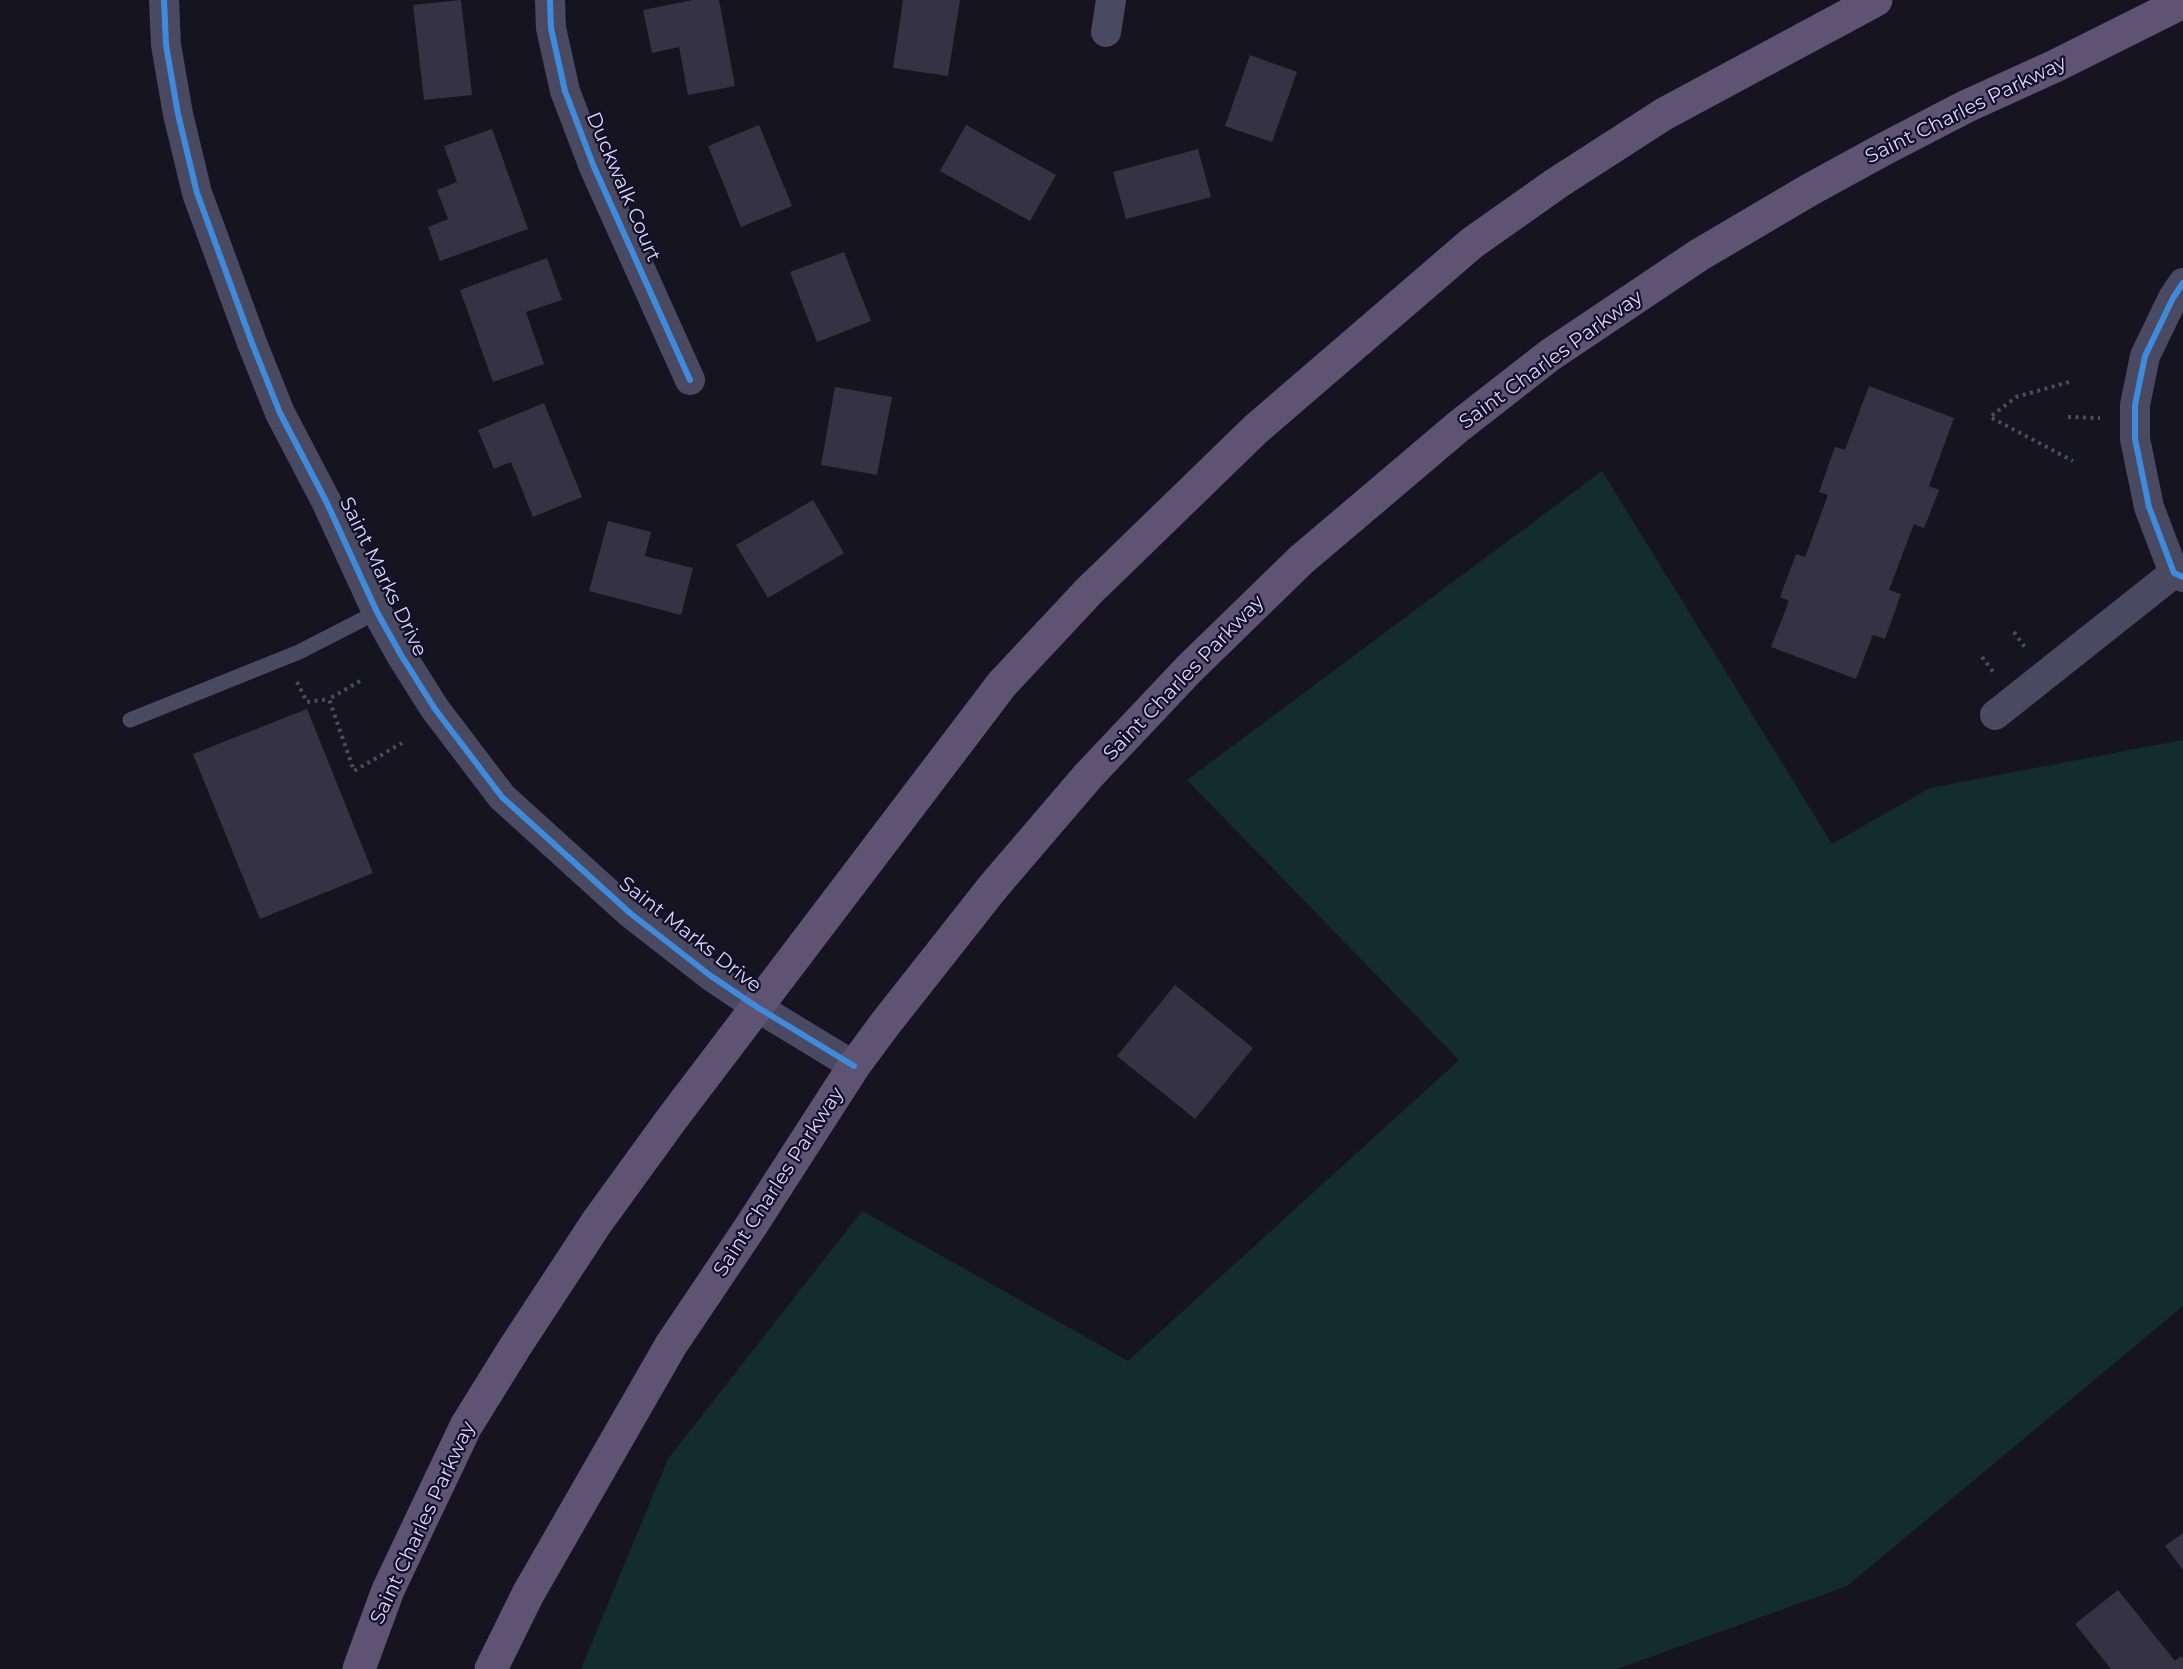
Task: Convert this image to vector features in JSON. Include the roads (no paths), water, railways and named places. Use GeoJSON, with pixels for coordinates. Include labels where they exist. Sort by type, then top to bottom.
{"type":"FeatureCollection","features":[{"type":"Feature","properties":{"kind":"main road","name":"Saint Charles Parkway"},"geometry":{"type":"LineString","coordinates":[[359,1669],[388,1590],[466,1426],[515,1347],[597,1222],[670,1120],[1002,684],[1089,591],[1256,429],[1472,243],[1557,183],[1664,114],[1876,0]]}},
{"type":"Feature","properties":{"kind":"main road","name":"Saint Charles Parkway"},"geometry":{"type":"LineString","coordinates":[[491,1669],[528,1594],[671,1345],[854,1066],[993,887],[1111,752],[1189,669],[1301,560],[1459,426],[1550,355],[1699,255],[1811,189],[1967,106],[2055,66],[2183,2]]}},
{"type":"Feature","properties":{"kind":"street","name":"Saint Marks Drive"},"geometry":{"type":"LineString","coordinates":[[165,0],[166,45],[176,102],[197,193],[280,413],[327,501],[377,612],[435,709],[502,797],[630,913],[711,976],[854,1066]]}},
{"type":"Feature","properties":{"kind":"street","name":"Duckwalk Court"},"geometry":{"type":"LineString","coordinates":[[550,0],[551,28],[565,91],[594,167],[690,380]]}},
{"type":"Feature","properties":{"kind":"street"},"geometry":{"type":"LineString","coordinates":[[1106,32],[1111,0]]}},
{"type":"Feature","properties":{"kind":"street"},"geometry":{"type":"LineString","coordinates":[[1995,715],[2179,575],[2146,497],[2135,439],[2135,405],[2145,356],[2173,298],[2183,283]]}},
{"type":"Feature","properties":{"kind":"lane"},"geometry":{"type":"LineString","coordinates":[[130,720],[299,652],[377,612]]}}]}
